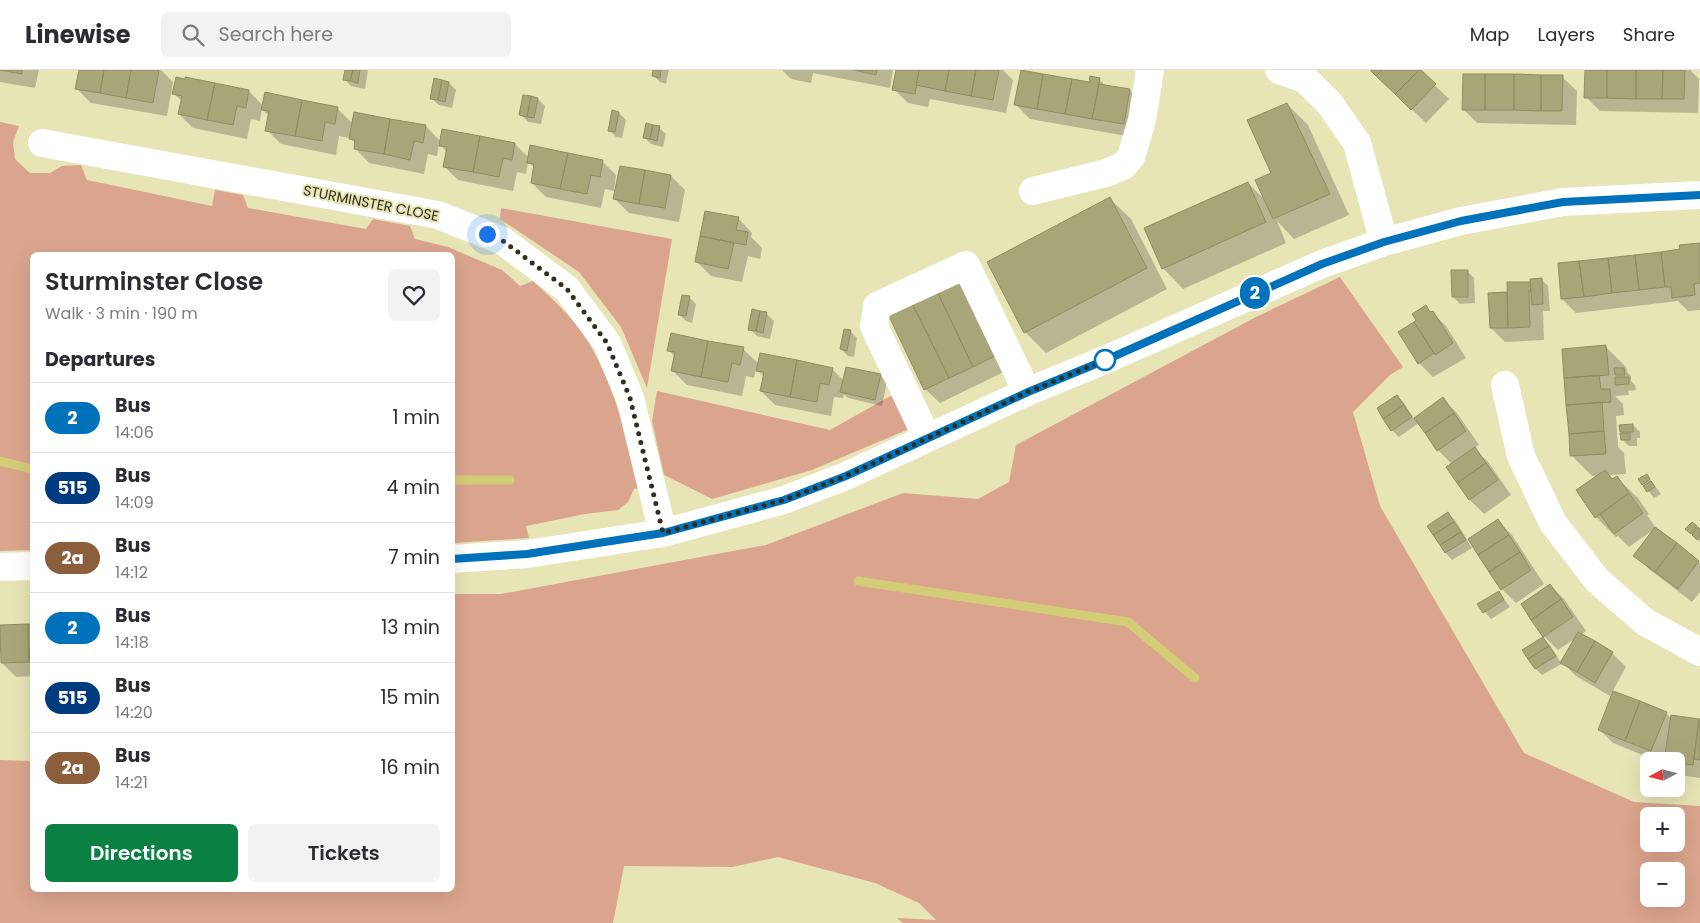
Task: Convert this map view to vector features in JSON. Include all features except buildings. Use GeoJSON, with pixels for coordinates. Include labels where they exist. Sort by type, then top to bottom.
{"type":"FeatureCollection","features":[{"type":"Feature","properties":{"kind":"street"},"geometry":{"type":"LineString","coordinates":[[1033,191],[1106,173],[1123,166],[1131,157],[1142,120],[1150,70]]}},
{"type":"Feature","properties":{"kind":"street"},"geometry":{"type":"LineString","coordinates":[[1279,70],[1305,79],[1330,104],[1357,143],[1384,242]]}},
{"type":"Feature","properties":{"kind":"street","name":"STURMINSTER CLOSE"},"geometry":{"type":"LineString","coordinates":[[42,143],[438,215],[503,241],[567,289],[607,343],[630,398],[663,533]]}},
{"type":"Feature","properties":{"kind":"street"},"geometry":{"type":"LineString","coordinates":[[455,560],[527,554],[663,533],[784,500],[846,476],[1028,392],[1108,359],[1322,264],[1384,242],[1461,221],[1563,202],[1700,195]]}},
{"type":"Feature","properties":{"kind":"street"},"geometry":{"type":"LineString","coordinates":[[927,438],[874,326],[877,306],[948,273],[966,265],[1028,392]]}},
{"type":"Feature","properties":{"kind":"street"},"geometry":{"type":"LineString","coordinates":[[1505,385],[1521,456],[1553,523],[1597,580],[1645,622],[1700,652]]}},
{"type":"Feature","properties":{"kind":"street"},"geometry":{"type":"LineString","coordinates":[[0,567],[30,566]]}},
{"type":"Feature","properties":{"kind":"shaded area"},"geometry":{"type":"Polygon","coordinates":[[[0,122],[19,126],[13,142],[15,159],[30,173],[50,173],[62,166],[81,165],[87,180],[212,206],[215,190],[243,195],[248,208],[366,229],[373,219],[410,226],[415,239],[448,247],[502,270],[520,286],[533,281],[575,324],[587,340],[605,374],[625,431],[641,488],[634,489],[628,502],[618,510],[585,514],[526,526],[529,538],[455,543],[455,252],[30,252],[30,550],[0,551],[0,122]]]}},
{"type":"Feature","properties":{"kind":"shaded area"},"geometry":{"type":"Polygon","coordinates":[[[501,208],[672,239],[647,388],[621,327],[579,272],[500,219],[501,208]]]}},
{"type":"Feature","properties":{"kind":"shaded area"},"geometry":{"type":"Polygon","coordinates":[[[1340,277],[1403,367],[1390,375],[1353,412],[1380,506],[1524,753],[1634,802],[1700,806],[1700,923],[903,923],[897,918],[936,920],[919,903],[875,883],[778,857],[732,867],[624,866],[613,923],[0,923],[0,760],[30,761],[30,892],[455,892],[455,594],[501,594],[766,545],[903,493],[978,499],[1009,482],[1016,445],[1256,317],[1340,277]]]}},
{"type":"Feature","properties":{"kind":"shaded area"},"geometry":{"type":"Polygon","coordinates":[[[657,391],[830,430],[894,394],[909,429],[812,470],[712,499],[664,475],[652,421],[657,391]]]}},
{"type":"Feature","properties":{"kind":"waterway"},"geometry":{"type":"LineString","coordinates":[[0,461],[30,468]]}},
{"type":"Feature","properties":{"kind":"waterway"},"geometry":{"type":"LineString","coordinates":[[455,480],[510,480]]}},
{"type":"Feature","properties":{"kind":"waterway"},"geometry":{"type":"LineString","coordinates":[[858,581],[1128,622],[1195,678]]}},
{"type":"Feature","properties":{"kind":"bus line","name":"2"},"geometry":{"type":"LineString","coordinates":[[455,559],[527,554],[663,533],[784,500],[846,476],[1028,392],[1108,359],[1322,264],[1384,242],[1461,221],[1563,202],[1700,195]]}},
{"type":"Feature","properties":{"kind":"route"},"geometry":{"type":"LineString","coordinates":[[487,234],[503,241],[567,289],[607,343],[630,398],[663,533],[784,500],[846,476],[1028,392],[1108,359],[1105,360]]}}]}
